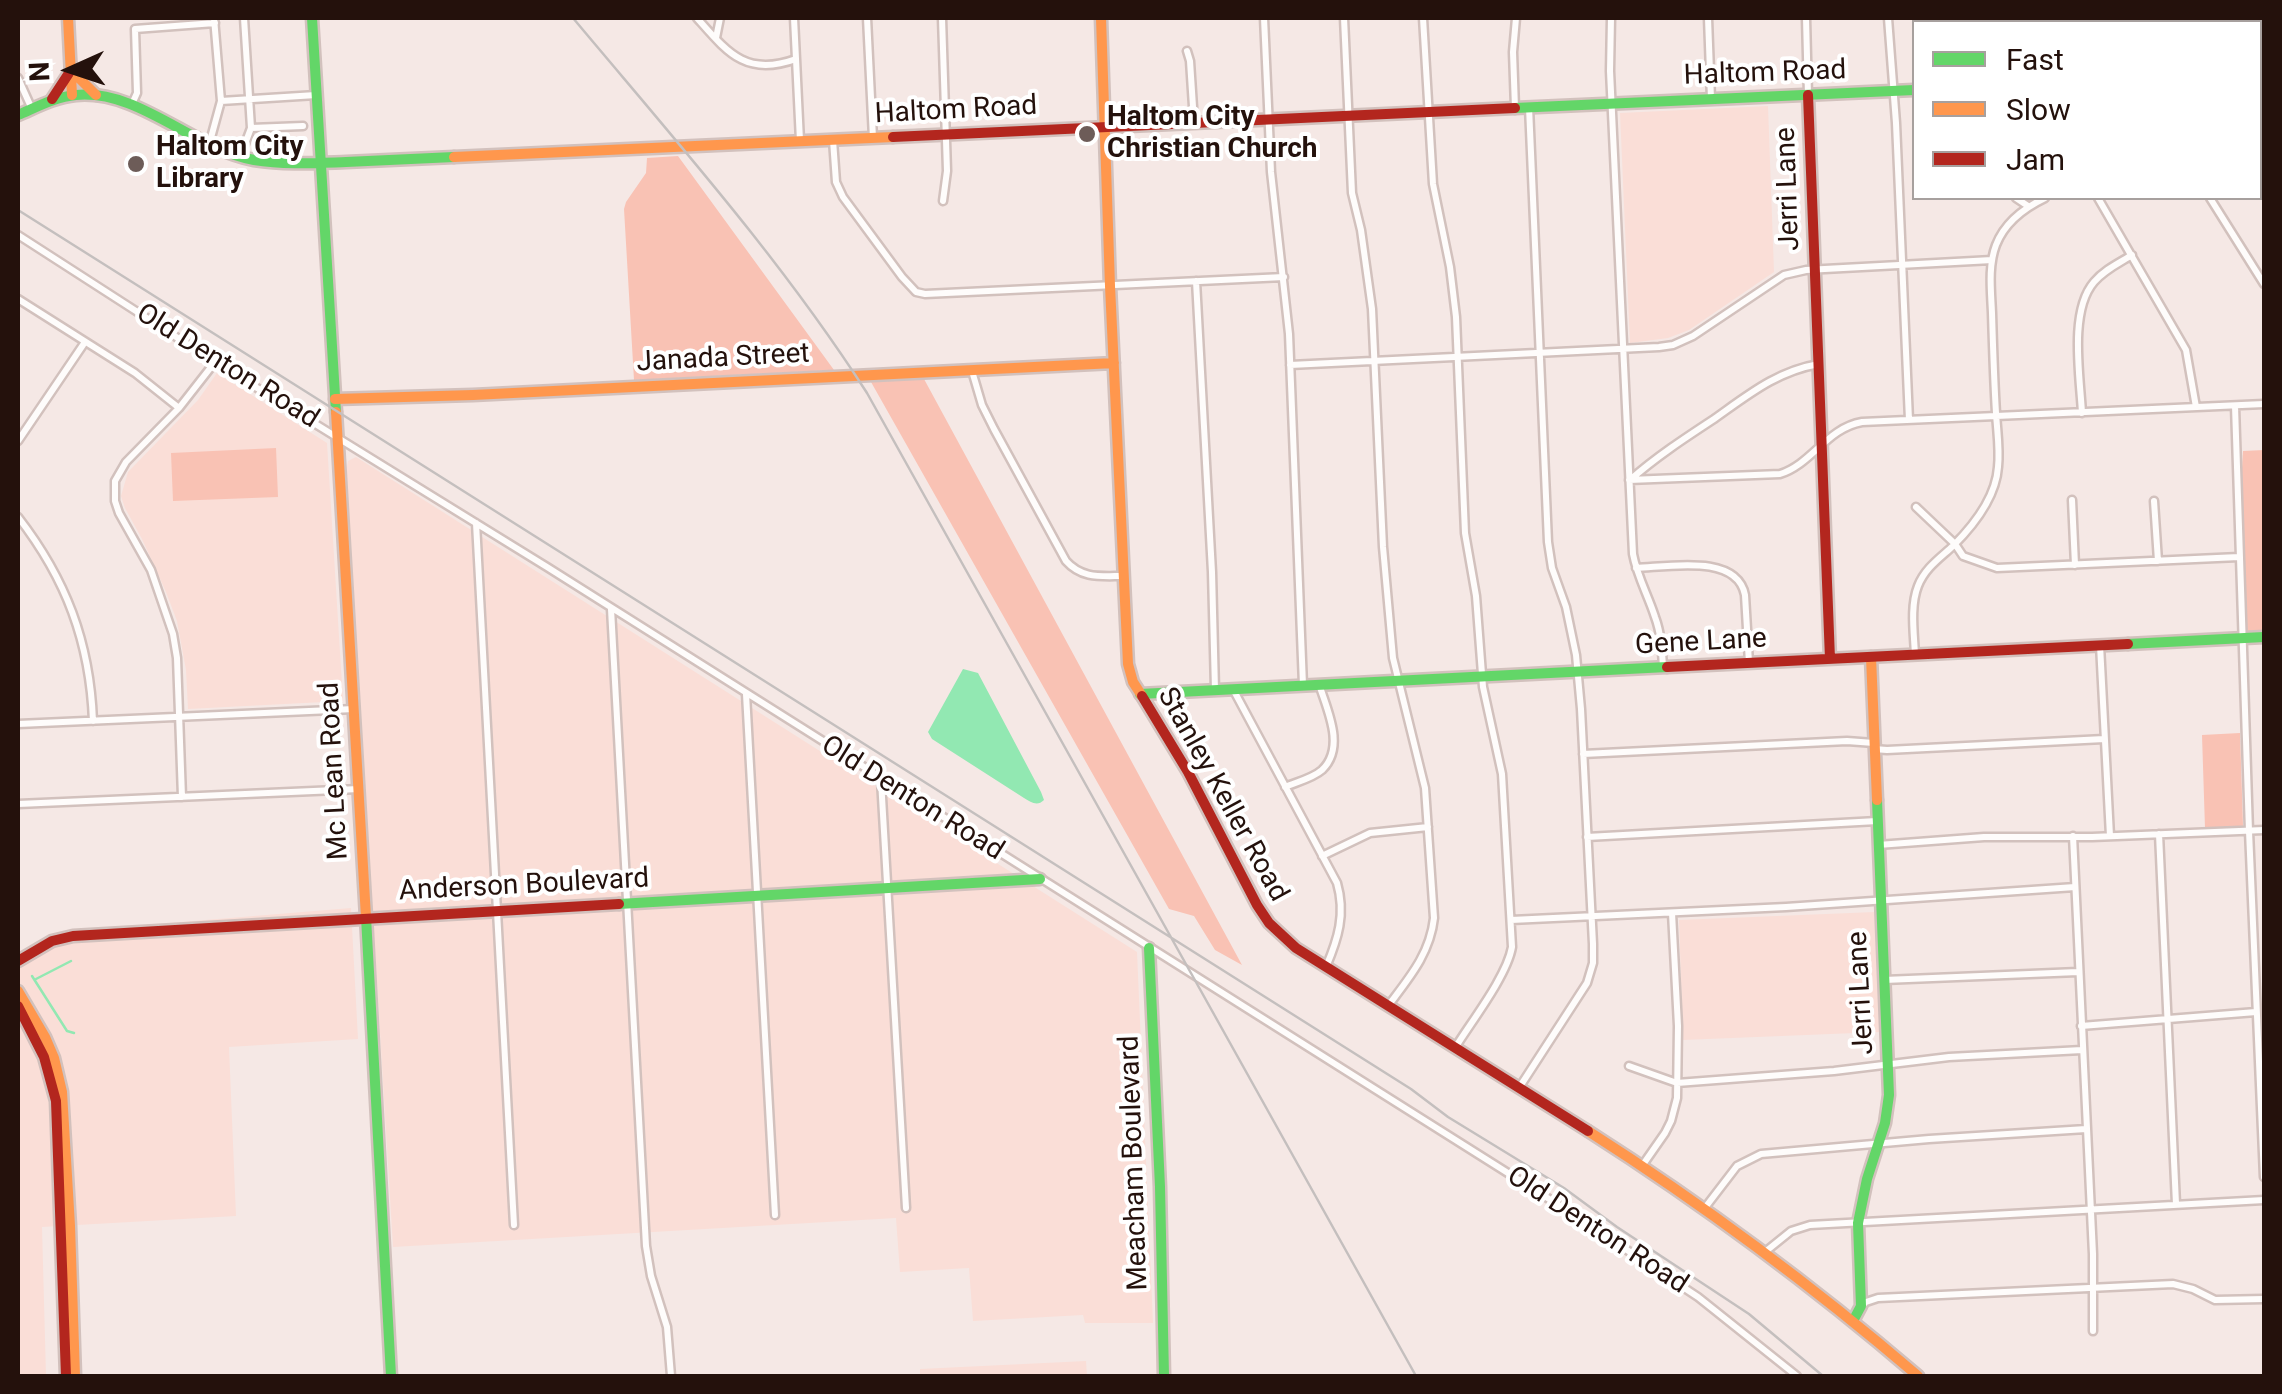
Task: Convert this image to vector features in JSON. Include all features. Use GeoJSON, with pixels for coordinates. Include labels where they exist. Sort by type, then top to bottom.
{"type":"FeatureCollection","features":[{"type":"Feature","properties":{"kind":"street"},"geometry":{"type":"LineString","coordinates":[[68,18],[72,95]]}},
{"type":"Feature","properties":{"kind":"street"},"geometry":{"type":"LineString","coordinates":[[244,18],[251,128],[246,144]]}},
{"type":"Feature","properties":{"kind":"street","name":"Mc Lean Road"},"geometry":{"type":"LineString","coordinates":[[312,18],[360,789],[390,1376]]}},
{"type":"Feature","properties":{"kind":"street"},"geometry":{"type":"LineString","coordinates":[[697,18],[734,57],[769,66],[796,59]]}},
{"type":"Feature","properties":{"kind":"street"},"geometry":{"type":"LineString","coordinates":[[716,39],[720,18]]}},
{"type":"Feature","properties":{"kind":"street"},"geometry":{"type":"LineString","coordinates":[[794,18],[800,142]]}},
{"type":"Feature","properties":{"kind":"street"},"geometry":{"type":"LineString","coordinates":[[867,18],[873,138]]}},
{"type":"Feature","properties":{"kind":"street"},"geometry":{"type":"LineString","coordinates":[[942,18],[947,171],[944,201]]}},
{"type":"Feature","properties":{"kind":"street","name":"Stanley Keller Road"},"geometry":{"type":"LineString","coordinates":[[1101,18],[1128,664],[1133,682],[1188,772],[1268,923],[1326,968],[1704,1209],[1852,1320],[1918,1376]]}},
{"type":"Feature","properties":{"kind":"street"},"geometry":{"type":"LineString","coordinates":[[1264,18],[1271,172],[1290,364],[1304,685]]}},
{"type":"Feature","properties":{"kind":"street"},"geometry":{"type":"LineString","coordinates":[[1344,18],[1352,193],[1372,309],[1383,547],[1397,680],[1423,776],[1434,918],[1432,937],[1416,968],[1388,1006]]}},
{"type":"Feature","properties":{"kind":"street"},"geometry":{"type":"LineString","coordinates":[[1424,18],[1433,184],[1456,317],[1465,533],[1489,718],[1502,774],[1511,920],[1511,954],[1455,1048]]}},
{"type":"Feature","properties":{"kind":"street"},"geometry":{"type":"LineString","coordinates":[[1515,108],[1516,18]]}},
{"type":"Feature","properties":{"kind":"street"},"geometry":{"type":"LineString","coordinates":[[1612,18],[1612,103],[1632,554],[1655,616],[1663,667]]}},
{"type":"Feature","properties":{"kind":"street"},"geometry":{"type":"LineString","coordinates":[[1708,18],[1710,99]]}},
{"type":"Feature","properties":{"kind":"street","name":"Jerri Lane"},"geometry":{"type":"LineString","coordinates":[[1806,18],[1830,659]]}},
{"type":"Feature","properties":{"kind":"street"},"geometry":{"type":"LineString","coordinates":[[1888,18],[1909,420]]}},
{"type":"Feature","properties":{"kind":"street"},"geometry":{"type":"LineString","coordinates":[[132,104],[137,93],[136,29],[215,20],[221,101],[209,145]]}},
{"type":"Feature","properties":{"kind":"street"},"geometry":{"type":"LineString","coordinates":[[1187,51],[1194,122]]}},
{"type":"Feature","properties":{"kind":"street"},"geometry":{"type":"LineString","coordinates":[[71,69],[96,95]]}},
{"type":"Feature","properties":{"kind":"street"},"geometry":{"type":"LineString","coordinates":[[51,100],[71,69]]}},
{"type":"Feature","properties":{"kind":"street"},"geometry":{"type":"LineString","coordinates":[[18,78],[31,107]]}},
{"type":"Feature","properties":{"kind":"street","name":"Haltom Road"},"geometry":{"type":"LineString","coordinates":[[18,114],[51,100],[96,95],[132,104],[223,152],[255,161],[320,164],[1912,90]]}},
{"type":"Feature","properties":{"kind":"street"},"geometry":{"type":"LineString","coordinates":[[221,101],[316,95]]}},
{"type":"Feature","properties":{"kind":"street"},"geometry":{"type":"LineString","coordinates":[[1519,1089],[1586,982],[1592,963],[1578,672],[1572,628],[1555,580],[1548,542],[1529,107]]}},
{"type":"Feature","properties":{"kind":"street"},"geometry":{"type":"LineString","coordinates":[[251,128],[304,126]]}},
{"type":"Feature","properties":{"kind":"street"},"geometry":{"type":"LineString","coordinates":[[832,140],[836,182],[843,197],[916,292],[932,295],[1284,276]]}},
{"type":"Feature","properties":{"kind":"street"},"geometry":{"type":"LineString","coordinates":[[2019,200],[2028,206]]}},
{"type":"Feature","properties":{"kind":"street"},"geometry":{"type":"LineString","coordinates":[[1915,654],[1918,585],[1982,511],[1995,489],[1998,466],[1992,260],[2012,221],[2041,200]]}},
{"type":"Feature","properties":{"kind":"street"},"geometry":{"type":"LineString","coordinates":[[2099,200],[2186,350],[2196,408]]}},
{"type":"Feature","properties":{"kind":"street"},"geometry":{"type":"LineString","coordinates":[[2211,200],[2264,284]]}},
{"type":"Feature","properties":{"kind":"street","name":"Old Denton Road"},"geometry":{"type":"LineString","coordinates":[[18,235],[1565,1209],[1698,1296],[1797,1376]]}},
{"type":"Feature","properties":{"kind":"street"},"geometry":{"type":"LineString","coordinates":[[2082,412],[2079,310],[2093,283],[2132,255]]}},
{"type":"Feature","properties":{"kind":"street"},"geometry":{"type":"LineString","coordinates":[[1290,364],[1673,345],[1784,276],[1815,269],[1992,260]]}},
{"type":"Feature","properties":{"kind":"street"},"geometry":{"type":"LineString","coordinates":[[1196,281],[1212,572],[1214,690]]}},
{"type":"Feature","properties":{"kind":"street"},"geometry":{"type":"LineString","coordinates":[[18,299],[135,373],[180,408]]}},
{"type":"Feature","properties":{"kind":"street"},"geometry":{"type":"LineString","coordinates":[[18,441],[85,342]]}},
{"type":"Feature","properties":{"kind":"street"},"geometry":{"type":"LineString","coordinates":[[182,798],[174,634],[150,570],[119,513],[114,491],[126,462],[180,408],[215,362]]}},
{"type":"Feature","properties":{"kind":"street","name":"Janada Street"},"geometry":{"type":"LineString","coordinates":[[335,399],[1114,363]]}},
{"type":"Feature","properties":{"kind":"street"},"geometry":{"type":"LineString","coordinates":[[1629,480],[1770,380],[1792,369],[1819,364]]}},
{"type":"Feature","properties":{"kind":"street"},"geometry":{"type":"LineString","coordinates":[[972,371],[982,405],[1066,561],[1085,575],[1123,576]]}},
{"type":"Feature","properties":{"kind":"street"},"geometry":{"type":"LineString","coordinates":[[1629,480],[1780,474],[1799,466],[1841,429],[1854,424],[2264,404]]}},
{"type":"Feature","properties":{"kind":"street"},"geometry":{"type":"LineString","coordinates":[[2236,406],[2264,1177]]}},
{"type":"Feature","properties":{"kind":"street"},"geometry":{"type":"LineString","coordinates":[[2072,500],[2074,565]]}},
{"type":"Feature","properties":{"kind":"street"},"geometry":{"type":"LineString","coordinates":[[2154,501],[2158,561]]}},
{"type":"Feature","properties":{"kind":"street"},"geometry":{"type":"LineString","coordinates":[[1916,508],[1963,556],[1997,568],[2239,557]]}},
{"type":"Feature","properties":{"kind":"street"},"geometry":{"type":"LineString","coordinates":[[18,517],[36,540],[70,604],[88,666],[93,721]]}},
{"type":"Feature","properties":{"kind":"street"},"geometry":{"type":"LineString","coordinates":[[476,524],[514,1225]]}},
{"type":"Feature","properties":{"kind":"street"},"geometry":{"type":"LineString","coordinates":[[1636,568],[1702,566],[1735,575],[1745,595],[1750,663]]}},
{"type":"Feature","properties":{"kind":"street"},"geometry":{"type":"LineString","coordinates":[[610,608],[646,1246],[667,1328],[671,1376]]}},
{"type":"Feature","properties":{"kind":"street","name":"Gene Lane"},"geometry":{"type":"LineString","coordinates":[[1140,694],[2264,637]]}},
{"type":"Feature","properties":{"kind":"street"},"geometry":{"type":"LineString","coordinates":[[2100,645],[2110,836]]}},
{"type":"Feature","properties":{"kind":"street","name":"Jerri Lane"},"geometry":{"type":"LineString","coordinates":[[1862,1306],[1858,1222],[1889,1095],[1871,657]]}},
{"type":"Feature","properties":{"kind":"street"},"geometry":{"type":"LineString","coordinates":[[1286,788],[1316,774],[1332,754],[1334,736],[1319,684]]}},
{"type":"Feature","properties":{"kind":"street"},"geometry":{"type":"LineString","coordinates":[[1233,689],[1337,884],[1342,911],[1337,942],[1326,968]]}},
{"type":"Feature","properties":{"kind":"street"},"geometry":{"type":"LineString","coordinates":[[746,694],[775,1214]]}},
{"type":"Feature","properties":{"kind":"street"},"geometry":{"type":"LineString","coordinates":[[18,724],[354,709]]}},
{"type":"Feature","properties":{"kind":"street"},"geometry":{"type":"LineString","coordinates":[[1583,754],[1847,741],[1887,750],[2104,738]]}},
{"type":"Feature","properties":{"kind":"street"},"geometry":{"type":"LineString","coordinates":[[881,780],[906,1208]]}},
{"type":"Feature","properties":{"kind":"street"},"geometry":{"type":"LineString","coordinates":[[18,804],[360,789]]}},
{"type":"Feature","properties":{"kind":"street"},"geometry":{"type":"LineString","coordinates":[[1587,838],[1877,821]]}},
{"type":"Feature","properties":{"kind":"street"},"geometry":{"type":"LineString","coordinates":[[1322,856],[1370,832],[1428,827]]}},
{"type":"Feature","properties":{"kind":"street"},"geometry":{"type":"LineString","coordinates":[[1878,844],[1984,837],[2264,830]]}},
{"type":"Feature","properties":{"kind":"street"},"geometry":{"type":"LineString","coordinates":[[2159,834],[2176,1204]]}},
{"type":"Feature","properties":{"kind":"street"},"geometry":{"type":"LineString","coordinates":[[2073,836],[2094,1331]]}},
{"type":"Feature","properties":{"kind":"street","name":"Anderson Boulevard"},"geometry":{"type":"LineString","coordinates":[[18,961],[45,945],[73,936],[1040,879]]}},
{"type":"Feature","properties":{"kind":"street"},"geometry":{"type":"LineString","coordinates":[[1511,920],[2075,888]]}},
{"type":"Feature","properties":{"kind":"street"},"geometry":{"type":"LineString","coordinates":[[1642,1166],[1671,1121],[1677,1098],[1672,912]]}},
{"type":"Feature","properties":{"kind":"street","name":"Meacham Boulevard"},"geometry":{"type":"LineString","coordinates":[[1149,948],[1164,1376]]}},
{"type":"Feature","properties":{"kind":"street"},"geometry":{"type":"LineString","coordinates":[[1884,980],[2078,972]]}},
{"type":"Feature","properties":{"kind":"street"},"geometry":{"type":"LineString","coordinates":[[18,990],[54,1058],[62,1092],[76,1376]]}},
{"type":"Feature","properties":{"kind":"street"},"geometry":{"type":"LineString","coordinates":[[18,1006],[44,1057],[56,1102],[66,1376]]}},
{"type":"Feature","properties":{"kind":"street"},"geometry":{"type":"LineString","coordinates":[[2080,1026],[2256,1012]]}},
{"type":"Feature","properties":{"kind":"street"},"geometry":{"type":"LineString","coordinates":[[1630,1066],[1678,1082],[1949,1057],[2082,1050]]}},
{"type":"Feature","properties":{"kind":"street"},"geometry":{"type":"LineString","coordinates":[[1704,1209],[1738,1166],[1760,1154],[2086,1129]]}},
{"type":"Feature","properties":{"kind":"street"},"geometry":{"type":"LineString","coordinates":[[1764,1252],[1800,1227],[2264,1200]]}},
{"type":"Feature","properties":{"kind":"street"},"geometry":{"type":"LineString","coordinates":[[1852,1320],[1866,1302],[1878,1298],[2173,1284],[2193,1288],[2215,1300],[2264,1299]]}},
{"type":"Feature","properties":{"kind":"shaded area"},"geometry":{"type":"Polygon","coordinates":[[[1768,106],[1774,272],[1689,330],[1668,338],[1630,343],[1620,113],[1768,106]]]}},
{"type":"Feature","properties":{"kind":"shaded area"},"geometry":{"type":"Polygon","coordinates":[[[678,156],[834,370],[634,380],[624,209],[646,173],[647,158],[678,156]]]}},
{"type":"Feature","properties":{"kind":"shaded area"},"geometry":{"type":"Polygon","coordinates":[[[217,373],[327,443],[343,701],[188,709],[177,621],[121,496],[128,472],[198,400],[217,373]]]}},
{"type":"Feature","properties":{"kind":"shaded area"},"geometry":{"type":"Polygon","coordinates":[[[924,379],[1242,965],[1215,950],[1194,916],[1169,909],[871,382],[924,379]]]}},
{"type":"Feature","properties":{"kind":"shaded area"},"geometry":{"type":"Polygon","coordinates":[[[276,448],[278,497],[173,501],[171,453],[276,448]]]}},
{"type":"Feature","properties":{"kind":"shaded area"},"geometry":{"type":"Polygon","coordinates":[[[2264,450],[2264,631],[2246,631],[2243,451],[2264,450]]]}},
{"type":"Feature","properties":{"kind":"shaded area"},"geometry":{"type":"Polygon","coordinates":[[[356,457],[1137,952],[1153,1323],[1085,1323],[1083,1315],[973,1321],[969,1268],[900,1272],[896,1218],[393,1247],[346,471],[348,461],[356,457]]]}},
{"type":"Feature","properties":{"kind":"shaded area"},"geometry":{"type":"Polygon","coordinates":[[[963,669],[978,673],[1041,792],[1041,802],[1029,801],[932,739],[928,732],[963,669]]]}},
{"type":"Feature","properties":{"kind":"shaded area"},"geometry":{"type":"Polygon","coordinates":[[[2240,733],[2243,826],[2205,828],[2202,735],[2240,733]]]}},
{"type":"Feature","properties":{"kind":"shaded area"},"geometry":{"type":"Polygon","coordinates":[[[351,908],[358,1039],[229,1047],[236,1216],[42,1227],[46,1376],[18,1376],[18,956],[60,932],[351,908]]]}},
{"type":"Feature","properties":{"kind":"shaded area"},"geometry":{"type":"Polygon","coordinates":[[[1875,912],[1880,1032],[1683,1040],[1679,920],[1875,912]]]}},
{"type":"Feature","properties":{"kind":"shaded area"},"geometry":{"type":"Polygon","coordinates":[[[1086,1361],[1087,1376],[920,1376],[920,1369],[1086,1361]]]}},
{"type":"Feature","properties":{"kind":"waterway"},"geometry":{"type":"LineString","coordinates":[[36,979],[71,961]]}},
{"type":"Feature","properties":{"kind":"waterway"},"geometry":{"type":"LineString","coordinates":[[32,976],[67,1031],[74,1033]]}},
{"type":"Feature","properties":{"kind":"railway"},"geometry":{"type":"LineString","coordinates":[[573,18],[763,248],[867,393],[1416,1376]]}},
{"type":"Feature","properties":{"kind":"railway"},"geometry":{"type":"LineString","coordinates":[[18,210],[1411,1089],[1749,1314],[1823,1376]]}},
{"type":"Feature","properties":{"kind":"traffic: fast"},"geometry":{"type":"LineString","coordinates":[[312,18],[336,412]]}},
{"type":"Feature","properties":{"kind":"traffic: fast"},"geometry":{"type":"LineString","coordinates":[[1515,108],[1912,90]]}},
{"type":"Feature","properties":{"kind":"traffic: fast"},"geometry":{"type":"LineString","coordinates":[[18,115],[61,98],[99,96],[144,110],[209,144],[254,160],[312,163],[454,157]]}},
{"type":"Feature","properties":{"kind":"traffic: fast"},"geometry":{"type":"LineString","coordinates":[[2128,644],[2264,637]]}},
{"type":"Feature","properties":{"kind":"traffic: fast"},"geometry":{"type":"LineString","coordinates":[[1140,694],[1667,667]]}},
{"type":"Feature","properties":{"kind":"traffic: fast"},"geometry":{"type":"LineString","coordinates":[[1853,1321],[1861,1306],[1858,1223],[1889,1095],[1877,800]]}},
{"type":"Feature","properties":{"kind":"traffic: fast"},"geometry":{"type":"LineString","coordinates":[[619,904],[1040,879]]}},
{"type":"Feature","properties":{"kind":"traffic: fast"},"geometry":{"type":"LineString","coordinates":[[366,917],[391,1376]]}},
{"type":"Feature","properties":{"kind":"traffic: fast"},"geometry":{"type":"LineString","coordinates":[[1149,948],[1164,1376]]}},
{"type":"Feature","properties":{"kind":"traffic: slow"},"geometry":{"type":"LineString","coordinates":[[68,18],[72,95]]}},
{"type":"Feature","properties":{"kind":"traffic: slow"},"geometry":{"type":"LineString","coordinates":[[1101,18],[1128,664],[1142,696]]}},
{"type":"Feature","properties":{"kind":"traffic: slow"},"geometry":{"type":"LineString","coordinates":[[71,70],[96,95]]}},
{"type":"Feature","properties":{"kind":"traffic: slow"},"geometry":{"type":"LineString","coordinates":[[454,157],[893,137]]}},
{"type":"Feature","properties":{"kind":"traffic: slow"},"geometry":{"type":"LineString","coordinates":[[335,399],[1114,363]]}},
{"type":"Feature","properties":{"kind":"traffic: slow"},"geometry":{"type":"LineString","coordinates":[[336,412],[366,917]]}},
{"type":"Feature","properties":{"kind":"traffic: slow"},"geometry":{"type":"LineString","coordinates":[[1871,657],[1877,800]]}},
{"type":"Feature","properties":{"kind":"traffic: slow"},"geometry":{"type":"LineString","coordinates":[[18,991],[45,1037],[62,1092],[75,1376]]}},
{"type":"Feature","properties":{"kind":"traffic: slow"},"geometry":{"type":"LineString","coordinates":[[1588,1131],[1757,1248],[1918,1376]]}},
{"type":"Feature","properties":{"kind":"traffic: jam"},"geometry":{"type":"LineString","coordinates":[[52,99],[69,73]]}},
{"type":"Feature","properties":{"kind":"traffic: jam"},"geometry":{"type":"LineString","coordinates":[[1808,95],[1830,659]]}},
{"type":"Feature","properties":{"kind":"traffic: jam"},"geometry":{"type":"LineString","coordinates":[[893,137],[1515,108]]}},
{"type":"Feature","properties":{"kind":"traffic: jam"},"geometry":{"type":"LineString","coordinates":[[1667,667],[2128,644]]}},
{"type":"Feature","properties":{"kind":"traffic: jam"},"geometry":{"type":"LineString","coordinates":[[1142,696],[1188,772],[1269,923],[1296,948],[1588,1131]]}},
{"type":"Feature","properties":{"kind":"traffic: jam"},"geometry":{"type":"LineString","coordinates":[[18,961],[52,941],[73,936],[619,904]]}},
{"type":"Feature","properties":{"kind":"traffic: jam"},"geometry":{"type":"LineString","coordinates":[[18,1006],[44,1057],[56,1101],[66,1376]]}},
{"type":"Feature","properties":{"kind":"place","name":"Haltom City Christian Church"},"geometry":{"type":"Point","coordinates":[1087,134]}},
{"type":"Feature","properties":{"kind":"place","name":"Haltom City Library"},"geometry":{"type":"Point","coordinates":[136,164]}}]}
